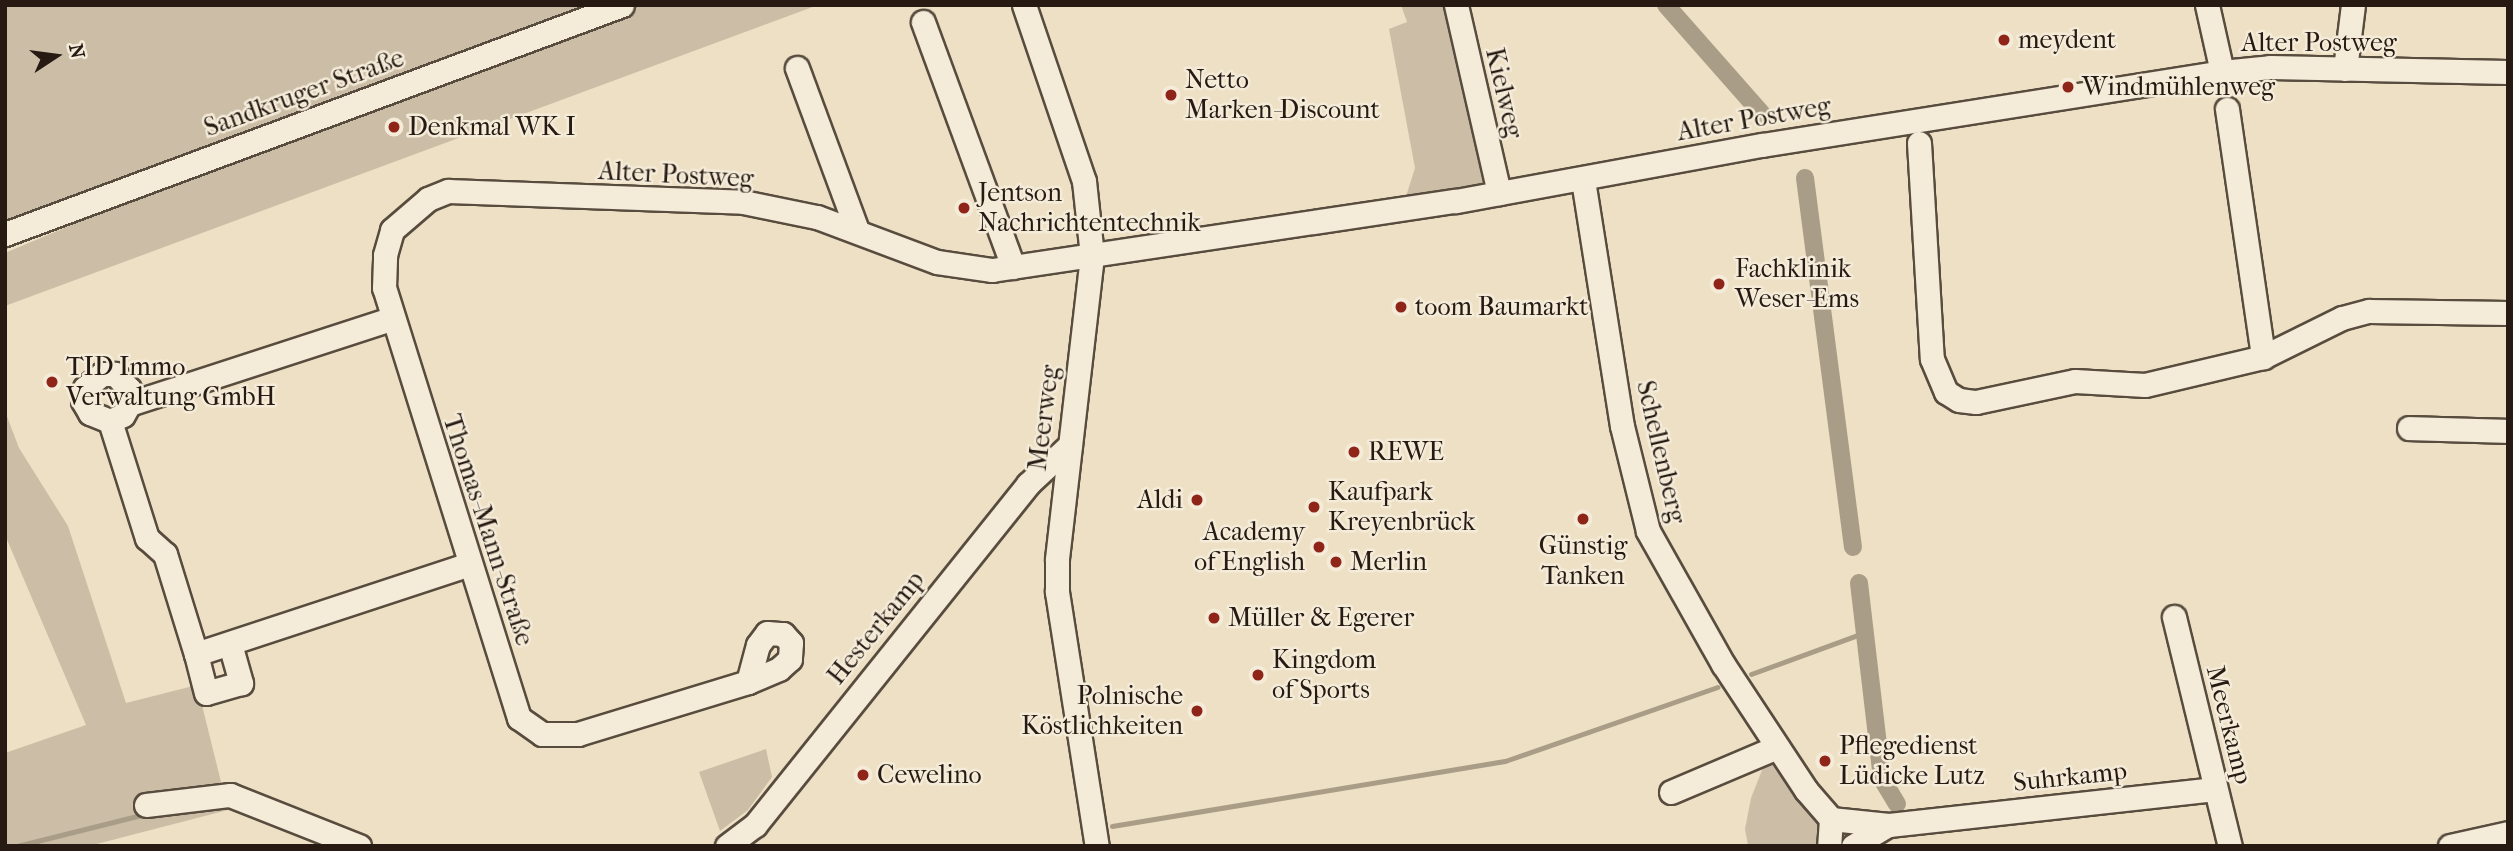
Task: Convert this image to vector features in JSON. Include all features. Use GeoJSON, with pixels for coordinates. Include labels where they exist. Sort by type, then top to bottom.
{"type":"FeatureCollection","features":[{"type":"Feature","properties":{"kind":"street","name":"Sandkruger Straße"},"geometry":{"type":"LineString","coordinates":[[5,234],[622,5]]}},
{"type":"Feature","properties":{"kind":"street","name":"Meerweg"},"geometry":{"type":"LineString","coordinates":[[1024,5],[1081,170],[1091,256],[1058,527],[1057,592],[1097,846]]}},
{"type":"Feature","properties":{"kind":"street","name":"Kielweg"},"geometry":{"type":"LineString","coordinates":[[1456,5],[1499,193]]}},
{"type":"Feature","properties":{"kind":"street"},"geometry":{"type":"LineString","coordinates":[[2207,5],[2222,72]]}},
{"type":"Feature","properties":{"kind":"street"},"geometry":{"type":"LineString","coordinates":[[2345,69],[2353,5]]}},
{"type":"Feature","properties":{"kind":"street"},"geometry":{"type":"LineString","coordinates":[[923,22],[1013,267]]}},
{"type":"Feature","properties":{"kind":"street","name":"Alter Postweg"},"geometry":{"type":"LineString","coordinates":[[490,195],[743,202],[857,230],[937,262],[992,270],[1583,180],[1762,145],[2222,72],[2270,67],[2508,72]]}},
{"type":"Feature","properties":{"kind":"street"},"geometry":{"type":"LineString","coordinates":[[797,68],[857,230]]}},
{"type":"Feature","properties":{"kind":"street"},"geometry":{"type":"LineString","coordinates":[[2227,109],[2263,357]]}},
{"type":"Feature","properties":{"kind":"street"},"geometry":{"type":"LineString","coordinates":[[1919,143],[1932,359],[1937,379],[1952,396],[1976,402],[2075,381],[2145,385],[2263,357],[2342,318],[2369,311],[2508,313]]}},
{"type":"Feature","properties":{"kind":"street","name":"Schellenberg"},"geometry":{"type":"LineString","coordinates":[[1583,180],[1622,426],[1648,531],[1709,642],[1777,747],[1831,819]]}},
{"type":"Feature","properties":{"kind":"street","name":"Thomas-Mann-Straße"},"geometry":{"type":"LineString","coordinates":[[490,195],[448,191],[428,199],[392,230],[385,254],[384,288],[391,319],[519,718],[541,734],[578,734],[748,681]]}},
{"type":"Feature","properties":{"kind":"street"},"geometry":{"type":"LineString","coordinates":[[129,404],[391,319]]}},
{"type":"Feature","properties":{"kind":"street"},"geometry":{"type":"LineString","coordinates":[[102,374],[122,379],[129,389],[129,404],[123,415],[110,421],[90,413],[83,401],[91,379],[102,374]]}},
{"type":"Feature","properties":{"kind":"street"},"geometry":{"type":"LineString","coordinates":[[110,421],[147,538],[165,554],[206,693],[241,683],[230,644]]}},
{"type":"Feature","properties":{"kind":"street"},"geometry":{"type":"LineString","coordinates":[[2409,428],[2508,431]]}},
{"type":"Feature","properties":{"kind":"street","name":"Hesterkamp"},"geometry":{"type":"LineString","coordinates":[[727,846],[755,825],[1028,484],[1070,445]]}},
{"type":"Feature","properties":{"kind":"street"},"geometry":{"type":"LineString","coordinates":[[196,654],[470,564]]}},
{"type":"Feature","properties":{"kind":"street","name":"Meerkamp"},"geometry":{"type":"LineString","coordinates":[[2174,617],[2230,846]]}},
{"type":"Feature","properties":{"kind":"street"},"geometry":{"type":"LineString","coordinates":[[1671,792],[1777,747]]}},
{"type":"Feature","properties":{"kind":"street","name":"Suhrkamp"},"geometry":{"type":"LineString","coordinates":[[1831,819],[1889,825],[2215,789]]}},
{"type":"Feature","properties":{"kind":"street"},"geometry":{"type":"LineString","coordinates":[[146,805],[230,795],[359,846]]}},
{"type":"Feature","properties":{"kind":"street"},"geometry":{"type":"LineString","coordinates":[[1829,846],[1831,819]]}},
{"type":"Feature","properties":{"kind":"street","name":"Suhrkamp"},"geometry":{"type":"LineString","coordinates":[[1853,846],[1889,825]]}},
{"type":"Feature","properties":{"kind":"street"},"geometry":{"type":"LineString","coordinates":[[2450,846],[2508,833]]}},
{"type":"Feature","properties":{"kind":"shaded area"},"geometry":{"type":"Polygon","coordinates":[[[5,5],[818,5],[5,306],[5,253],[323,119],[5,234],[5,5]]]}},
{"type":"Feature","properties":{"kind":"shaded area"},"geometry":{"type":"Polygon","coordinates":[[[1401,5],[1456,5],[1499,193],[1402,209],[1415,168],[1389,29],[1407,22],[1401,5]]]}},
{"type":"Feature","properties":{"kind":"shaded area"},"geometry":{"type":"Polygon","coordinates":[[[5,411],[19,448],[68,526],[126,703],[197,685],[228,810],[89,846],[5,846],[5,753],[86,725],[5,535],[5,411]]]}},
{"type":"Feature","properties":{"kind":"shaded area"},"geometry":{"type":"Polygon","coordinates":[[[766,749],[772,777],[748,810],[720,831],[699,772],[766,749]]]}},
{"type":"Feature","properties":{"kind":"shaded area"},"geometry":{"type":"Polygon","coordinates":[[[1774,753],[1823,823],[1822,846],[1748,846],[1745,829],[1751,798],[1768,755],[1774,753]]]}},
{"type":"Feature","properties":{"kind":"waterway"},"geometry":{"type":"LineString","coordinates":[[1666,5],[1764,116]]}},
{"type":"Feature","properties":{"kind":"waterway"},"geometry":{"type":"LineString","coordinates":[[1805,178],[1853,547]]}},
{"type":"Feature","properties":{"kind":"waterway"},"geometry":{"type":"LineString","coordinates":[[1859,583],[1882,779],[1897,804]]}},
{"type":"Feature","properties":{"kind":"waterway"},"geometry":{"type":"LineString","coordinates":[[1751,674],[1866,632]]}},
{"type":"Feature","properties":{"kind":"waterway"},"geometry":{"type":"LineString","coordinates":[[1112,826],[1505,761],[1718,687]]}},
{"type":"Feature","properties":{"kind":"waterway"},"geometry":{"type":"LineString","coordinates":[[17,846],[141,815]]}},
{"type":"Feature","properties":{"kind":"place","name":"meydent"},"geometry":{"type":"Point","coordinates":[2004,40]}},
{"type":"Feature","properties":{"kind":"place","name":"Windmühlenweg"},"geometry":{"type":"Point","coordinates":[2068,87]}},
{"type":"Feature","properties":{"kind":"place","name":"Netto Marken-Discount"},"geometry":{"type":"Point","coordinates":[1171,95]}},
{"type":"Feature","properties":{"kind":"place","name":"Denkmal WK I"},"geometry":{"type":"Point","coordinates":[394,127]}},
{"type":"Feature","properties":{"kind":"place","name":"Jentson Nachrichtentechnik"},"geometry":{"type":"Point","coordinates":[964,208]}},
{"type":"Feature","properties":{"kind":"place","name":"Fachklinik Weser-Ems"},"geometry":{"type":"Point","coordinates":[1719,284]}},
{"type":"Feature","properties":{"kind":"place","name":"toom Baumarkt"},"geometry":{"type":"Point","coordinates":[1401,307]}},
{"type":"Feature","properties":{"kind":"place","name":"TID Immo Verwaltung GmbH"},"geometry":{"type":"Point","coordinates":[52,382]}},
{"type":"Feature","properties":{"kind":"place","name":"REWE"},"geometry":{"type":"Point","coordinates":[1354,452]}},
{"type":"Feature","properties":{"kind":"place","name":"Aldi"},"geometry":{"type":"Point","coordinates":[1197,500]}},
{"type":"Feature","properties":{"kind":"place","name":"Kaufpark Kreyenbrück"},"geometry":{"type":"Point","coordinates":[1314,507]}},
{"type":"Feature","properties":{"kind":"place","name":"Günstig Tanken"},"geometry":{"type":"Point","coordinates":[1583,519]}},
{"type":"Feature","properties":{"kind":"place","name":"Academy of English"},"geometry":{"type":"Point","coordinates":[1319,547]}},
{"type":"Feature","properties":{"kind":"place","name":"Merlin"},"geometry":{"type":"Point","coordinates":[1336,562]}},
{"type":"Feature","properties":{"kind":"place","name":"Müller & Egerer"},"geometry":{"type":"Point","coordinates":[1214,618]}},
{"type":"Feature","properties":{"kind":"place","name":"Kingdom of Sports"},"geometry":{"type":"Point","coordinates":[1258,675]}},
{"type":"Feature","properties":{"kind":"place","name":"Polnische Köstlichkeiten"},"geometry":{"type":"Point","coordinates":[1197,711]}},
{"type":"Feature","properties":{"kind":"place","name":"Pflegedienst Lüdicke Lutz"},"geometry":{"type":"Point","coordinates":[1825,761]}},
{"type":"Feature","properties":{"kind":"place","name":"Cewelino"},"geometry":{"type":"Point","coordinates":[863,775]}}]}
